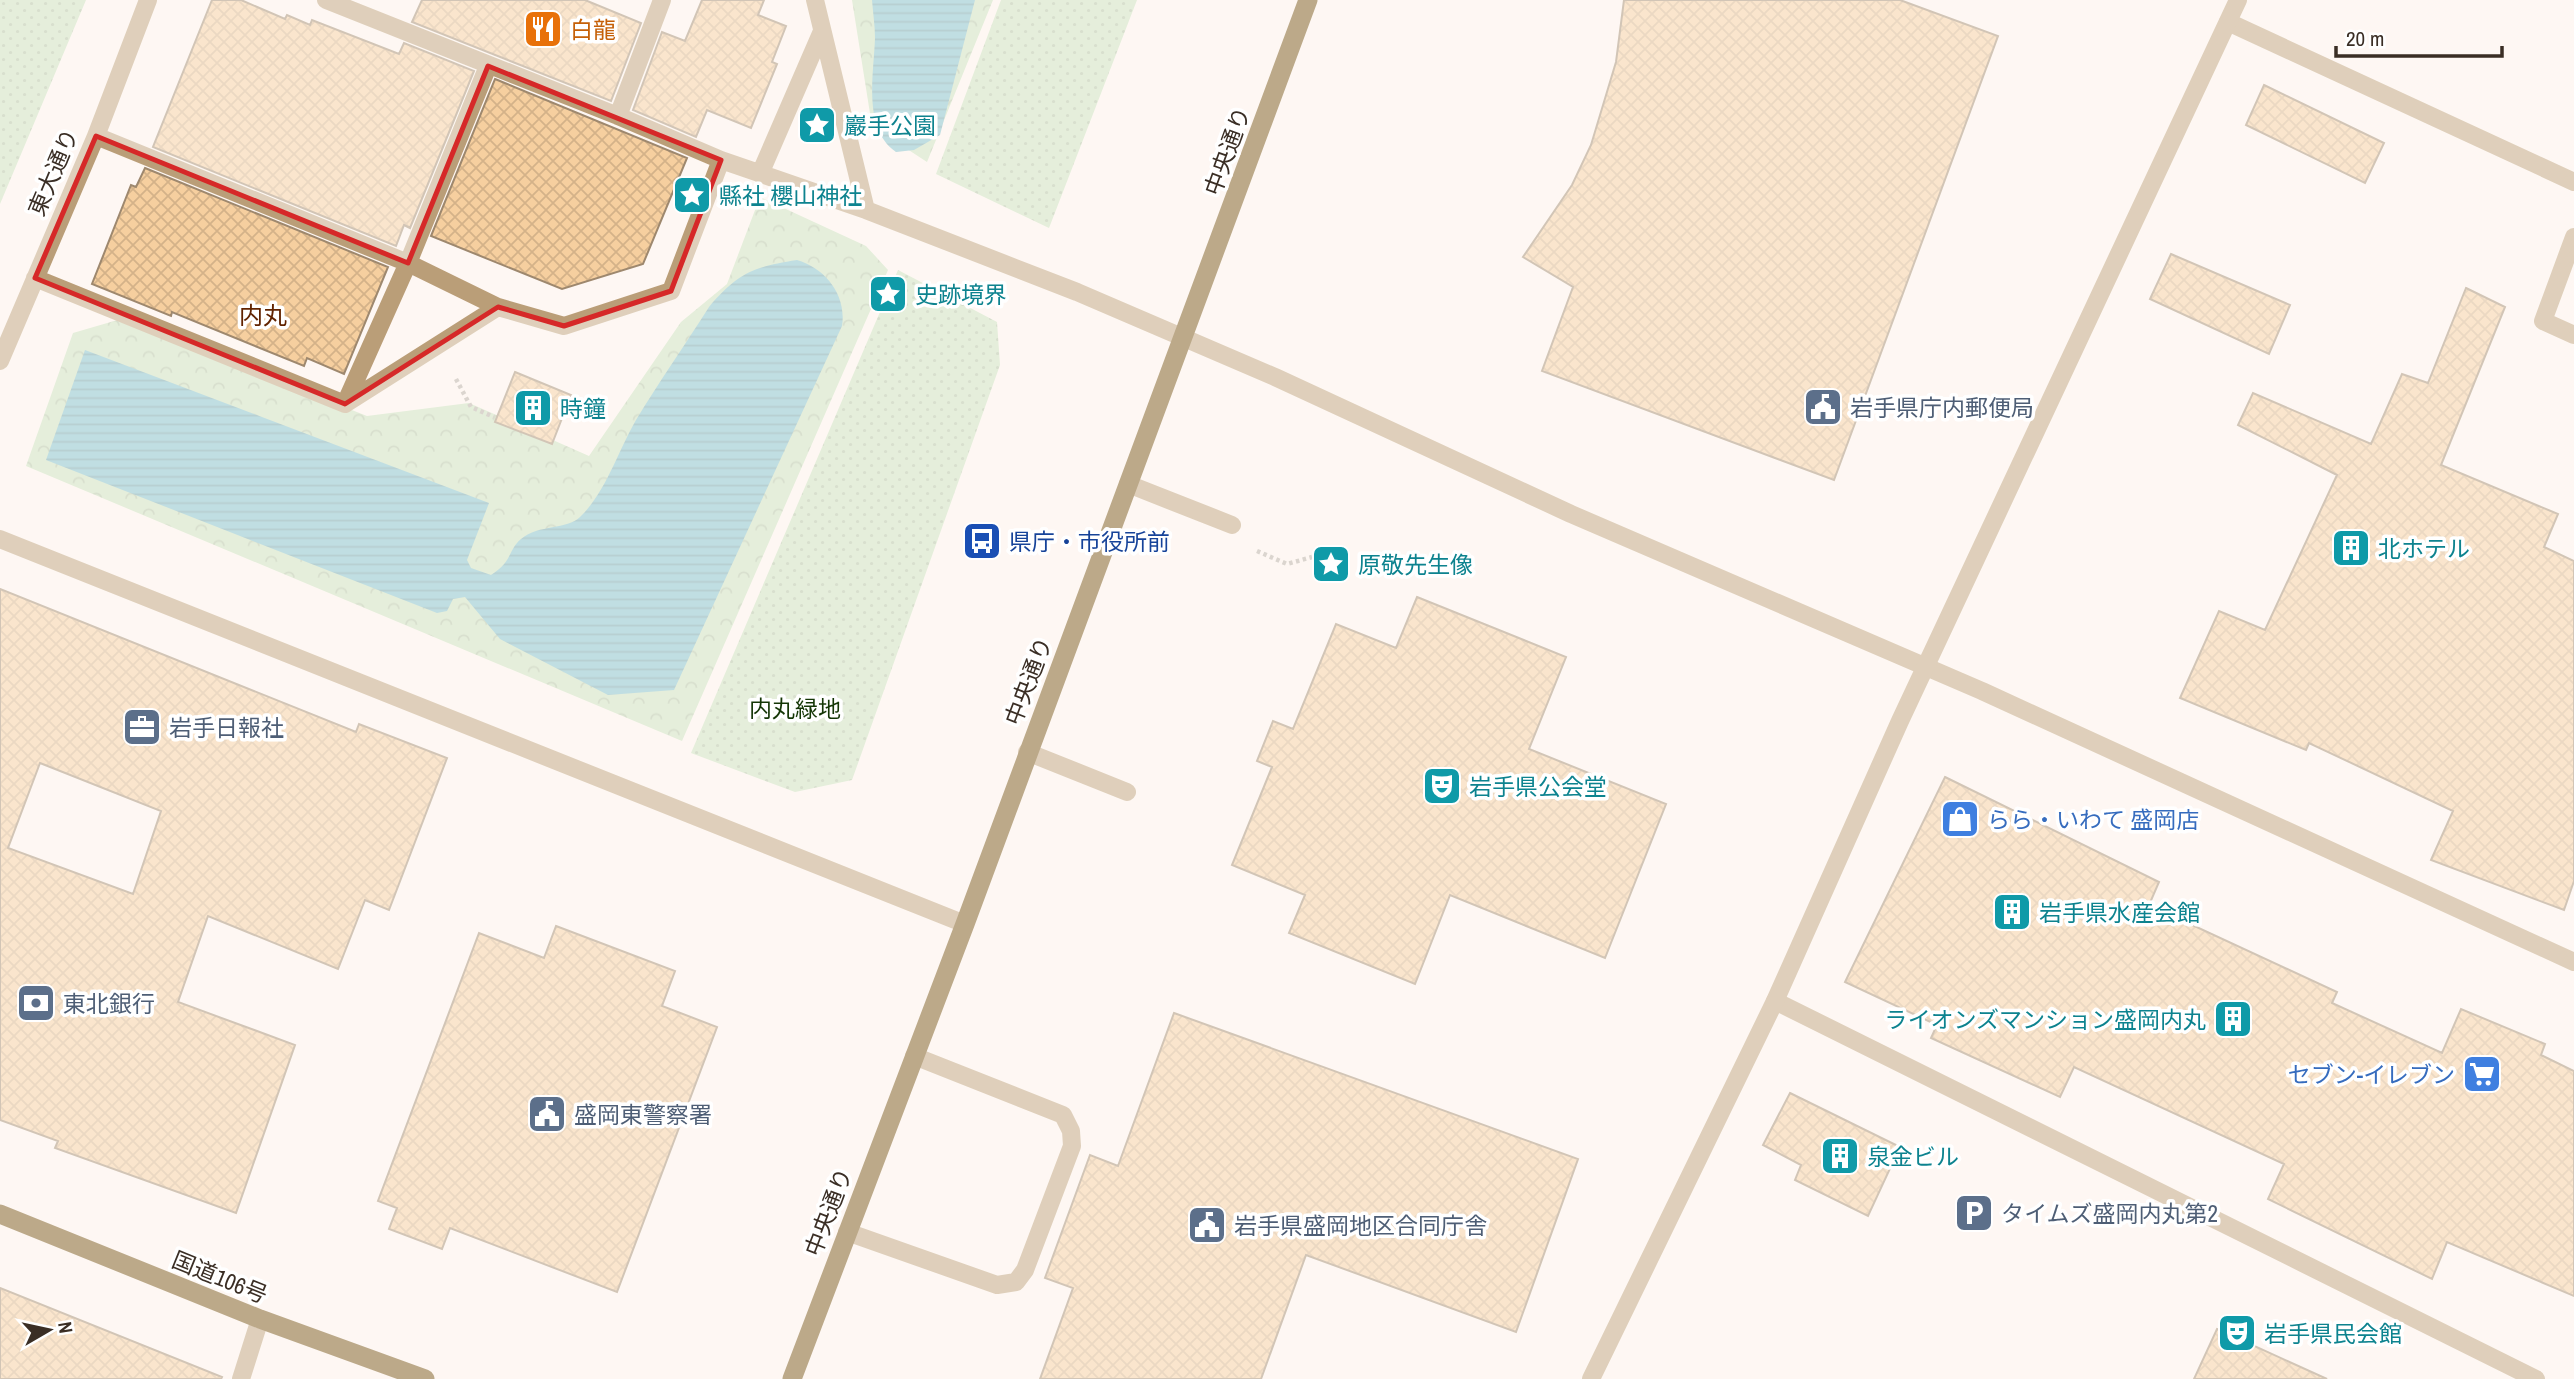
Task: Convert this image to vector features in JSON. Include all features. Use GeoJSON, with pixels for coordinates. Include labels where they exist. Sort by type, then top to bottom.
{"type":"FeatureCollection","features":[{"type":"Feature","properties":{"kind":"highway","name":"中央通り"},"geometry":{"type":"LineString","coordinates":[[792,1379],[965,924],[1308,0]]}},
{"type":"Feature","properties":{"kind":"highway","name":"国道106号"},"geometry":{"type":"LineString","coordinates":[[0,1214],[260,1320],[425,1379]]}},
{"type":"Feature","properties":{"kind":"street","name":"東大通り"},"geometry":{"type":"LineString","coordinates":[[0,361],[96,136],[148,0]]}},
{"type":"Feature","properties":{"kind":"street"},"geometry":{"type":"LineString","coordinates":[[326,0],[618,116],[721,160],[866,210],[1077,292],[1571,514],[1925,667],[2574,962]]}},
{"type":"Feature","properties":{"kind":"street"},"geometry":{"type":"LineString","coordinates":[[618,116],[662,0]]}},
{"type":"Feature","properties":{"kind":"street"},"geometry":{"type":"LineString","coordinates":[[815,0],[866,210]]}},
{"type":"Feature","properties":{"kind":"street"},"geometry":{"type":"LineString","coordinates":[[1591,1379],[1775,1001],[1925,667],[2238,0]]}},
{"type":"Feature","properties":{"kind":"street"},"geometry":{"type":"LineString","coordinates":[[2228,22],[2574,182]]}},
{"type":"Feature","properties":{"kind":"street"},"geometry":{"type":"LineString","coordinates":[[760,174],[822,31]]}},
{"type":"Feature","properties":{"kind":"street"},"geometry":{"type":"LineString","coordinates":[[345,404],[408,263],[488,66]]}},
{"type":"Feature","properties":{"kind":"street"},"geometry":{"type":"LineString","coordinates":[[96,136],[408,263],[498,307],[564,326],[671,291],[721,160]]}},
{"type":"Feature","properties":{"kind":"street"},"geometry":{"type":"LineString","coordinates":[[2574,237],[2543,321],[2574,335]]}},
{"type":"Feature","properties":{"kind":"street"},"geometry":{"type":"LineString","coordinates":[[34,278],[345,404]]}},
{"type":"Feature","properties":{"kind":"street"},"geometry":{"type":"LineString","coordinates":[[345,404],[498,307]]}},
{"type":"Feature","properties":{"kind":"street"},"geometry":{"type":"LineString","coordinates":[[1128,484],[1232,525]]}},
{"type":"Feature","properties":{"kind":"street"},"geometry":{"type":"LineString","coordinates":[[0,539],[965,924]]}},
{"type":"Feature","properties":{"kind":"street"},"geometry":{"type":"LineString","coordinates":[[1027,752],[1127,792]]}},
{"type":"Feature","properties":{"kind":"street"},"geometry":{"type":"LineString","coordinates":[[1775,1001],[2536,1379]]}},
{"type":"Feature","properties":{"kind":"street"},"geometry":{"type":"LineString","coordinates":[[847,1231],[997,1285],[1016,1282],[1025,1270],[1072,1146],[1071,1131],[1063,1115],[914,1056]]}},
{"type":"Feature","properties":{"kind":"street"},"geometry":{"type":"LineString","coordinates":[[241,1379],[260,1320]]}},
{"type":"Feature","properties":{"kind":"path"},"geometry":{"type":"LineString","coordinates":[[438,344],[471,407],[494,417]]}},
{"type":"Feature","properties":{"kind":"path"},"geometry":{"type":"LineString","coordinates":[[1250,548],[1287,564],[1312,557]]}},
{"type":"Feature","properties":{"kind":"highlighted area"},"geometry":{"type":"Polygon","coordinates":[[[488,66],[721,160],[671,291],[564,326],[498,307],[345,404],[35,278],[96,136],[408,263],[488,66]]]}},
{"type":"Feature","properties":{"kind":"green space"},"geometry":{"type":"Polygon","coordinates":[[[0,0],[86,0],[0,204],[0,0]]]}},
{"type":"Feature","properties":{"kind":"green space"},"geometry":{"type":"Polygon","coordinates":[[[852,0],[993,0],[927,162],[872,126],[852,0]]]}},
{"type":"Feature","properties":{"kind":"green space"},"geometry":{"type":"Polygon","coordinates":[[[1001,0],[1137,0],[1049,228],[936,174],[1001,0]]]}},
{"type":"Feature","properties":{"kind":"green space"},"geometry":{"type":"Polygon","coordinates":[[[760,197],[866,246],[888,270],[682,741],[26,466],[73,333],[121,319],[367,416],[469,403],[589,456],[681,322],[727,284],[760,197]]]}},
{"type":"Feature","properties":{"kind":"green space","name":"内丸緑地"},"geometry":{"type":"Polygon","coordinates":[[[898,270],[997,322],[1000,365],[852,780],[795,792],[691,753],[898,270]]]}},
{"type":"Feature","properties":{"kind":"water"},"geometry":{"type":"Polygon","coordinates":[[[872,0],[975,0],[940,135],[914,150],[896,152],[885,142],[874,115],[872,83],[875,38],[872,0]]]}},
{"type":"Feature","properties":{"kind":"water"},"geometry":{"type":"Polygon","coordinates":[[[797,260],[817,269],[832,284],[841,304],[842,326],[674,690],[608,695],[500,639],[465,597],[453,599],[447,611],[437,613],[46,460],[85,350],[489,503],[467,560],[471,568],[491,575],[503,565],[514,547],[528,534],[568,524],[580,517],[589,507],[636,420],[709,307],[719,296],[747,273],[797,260]]]}},
{"type":"Feature","properties":{"kind":"building"},"geometry":{"type":"Polygon","coordinates":[[[212,0],[241,0],[285,19],[287,15],[310,25],[312,20],[399,54],[404,43],[474,71],[410,228],[404,225],[396,246],[153,147],[212,0]]]}},
{"type":"Feature","properties":{"kind":"building"},"geometry":{"type":"Polygon","coordinates":[[[422,0],[585,0],[641,23],[611,101],[412,22],[422,0]]]}},
{"type":"Feature","properties":{"kind":"building"},"geometry":{"type":"Polygon","coordinates":[[[702,0],[764,0],[758,15],[786,26],[772,62],[777,64],[751,128],[707,110],[696,137],[633,110],[662,32],[685,41],[702,0]]]}},
{"type":"Feature","properties":{"kind":"building"},"geometry":{"type":"Polygon","coordinates":[[[1624,0],[1900,0],[1998,36],[1834,480],[1542,371],[1573,287],[1523,257],[1572,185],[1591,145],[1616,62],[1624,0]]]}},
{"type":"Feature","properties":{"kind":"building"},"geometry":{"type":"Polygon","coordinates":[[[495,79],[687,158],[643,264],[562,289],[431,236],[495,79]]]}},
{"type":"Feature","properties":{"kind":"building"},"geometry":{"type":"Polygon","coordinates":[[[2264,85],[2384,143],[2365,183],[2246,125],[2264,85]]]}},
{"type":"Feature","properties":{"kind":"building"},"geometry":{"type":"Polygon","coordinates":[[[145,168],[388,267],[344,374],[307,358],[304,366],[172,312],[171,316],[92,284],[131,185],[136,187],[145,168]]]}},
{"type":"Feature","properties":{"kind":"building"},"geometry":{"type":"Polygon","coordinates":[[[2171,254],[2290,305],[2269,354],[2150,299],[2171,254]]]}},
{"type":"Feature","properties":{"kind":"building"},"geometry":{"type":"Polygon","coordinates":[[[2466,288],[2505,307],[2441,465],[2558,514],[2544,547],[2574,561],[2574,881],[2564,910],[2431,860],[2453,811],[2309,743],[2306,750],[2180,698],[2219,611],[2265,630],[2337,475],[2238,425],[2253,393],[2371,444],[2402,374],[2428,383],[2466,288]]]}},
{"type":"Feature","properties":{"kind":"building","name":"時鐘"},"geometry":{"type":"Polygon","coordinates":[[[515,372],[571,395],[552,444],[495,422],[515,372]]]}},
{"type":"Feature","properties":{"kind":"building"},"geometry":{"type":"Polygon","coordinates":[[[0,589],[356,732],[359,724],[447,758],[389,910],[365,900],[338,969],[208,916],[178,1002],[295,1045],[236,1213],[55,1148],[58,1141],[0,1120],[0,589]],[[40,763],[8,848],[133,894],[161,811],[40,763]]]}},
{"type":"Feature","properties":{"kind":"building","name":"岩手県公会堂"},"geometry":{"type":"Polygon","coordinates":[[[1417,597],[1566,657],[1529,749],[1666,804],[1605,958],[1450,895],[1415,984],[1289,933],[1305,895],[1232,865],[1272,767],[1257,761],[1273,721],[1293,729],[1336,624],[1396,648],[1417,597]]]}},
{"type":"Feature","properties":{"kind":"building"},"geometry":{"type":"Polygon","coordinates":[[[1945,777],[2159,882],[2149,905],[2337,992],[2332,1003],[2442,1053],[2461,1009],[2545,1044],[2541,1055],[2574,1071],[2574,1296],[2447,1242],[2432,1279],[2268,1199],[2284,1164],[2074,1067],[2060,1097],[1931,1038],[1937,1025],[1845,982],[1945,777]]]}},
{"type":"Feature","properties":{"kind":"building","name":"盛岡東警察署"},"geometry":{"type":"Polygon","coordinates":[[[556,926],[675,971],[662,1006],[717,1027],[617,1292],[450,1228],[442,1249],[389,1229],[397,1208],[378,1201],[479,933],[544,958],[556,926]]]}},
{"type":"Feature","properties":{"kind":"building","name":"岩手県盛岡地区合同庁舎"},"geometry":{"type":"Polygon","coordinates":[[[1174,1013],[1578,1159],[1516,1332],[1306,1255],[1261,1379],[1040,1379],[1073,1288],[1045,1278],[1090,1155],[1118,1166],[1174,1013]]]}},
{"type":"Feature","properties":{"kind":"building","name":"泉金ビル"},"geometry":{"type":"Polygon","coordinates":[[[1790,1093],[1900,1147],[1868,1216],[1795,1180],[1801,1165],[1763,1145],[1790,1093]]]}},
{"type":"Feature","properties":{"kind":"building"},"geometry":{"type":"Polygon","coordinates":[[[0,1288],[222,1377],[0,1379],[0,1288]]]}},
{"type":"Feature","properties":{"kind":"building","name":"岩手県民会館"},"geometry":{"type":"Polygon","coordinates":[[[2217,1329],[2327,1379],[2194,1379],[2217,1329]]]}},
{"type":"Feature","properties":{"kind":"place","name":"白龍"},"geometry":{"type":"Point","coordinates":[543,29]}},
{"type":"Feature","properties":{"kind":"place","name":"巖手公園"},"geometry":{"type":"Point","coordinates":[817,125]}},
{"type":"Feature","properties":{"kind":"place","name":"縣社 櫻山神社"},"geometry":{"type":"Point","coordinates":[692,195]}},
{"type":"Feature","properties":{"kind":"place","name":"史跡境界"},"geometry":{"type":"Point","coordinates":[888,294]}},
{"type":"Feature","properties":{"kind":"place","name":"岩手県庁内郵便局"},"geometry":{"type":"Point","coordinates":[1823,407]}},
{"type":"Feature","properties":{"kind":"place","name":"時鐘"},"geometry":{"type":"Point","coordinates":[533,408]}},
{"type":"Feature","properties":{"kind":"place","name":"県庁・市役所前"},"geometry":{"type":"Point","coordinates":[982,541]}},
{"type":"Feature","properties":{"kind":"place","name":"北ホテル"},"geometry":{"type":"Point","coordinates":[2351,548]}},
{"type":"Feature","properties":{"kind":"place","name":"原敬先生像"},"geometry":{"type":"Point","coordinates":[1331,564]}},
{"type":"Feature","properties":{"kind":"place","name":"岩手日報社"},"geometry":{"type":"Point","coordinates":[142,727]}},
{"type":"Feature","properties":{"kind":"place","name":"岩手県公会堂"},"geometry":{"type":"Point","coordinates":[1442,786]}},
{"type":"Feature","properties":{"kind":"place","name":"らら・いわて 盛岡店"},"geometry":{"type":"Point","coordinates":[1960,819]}},
{"type":"Feature","properties":{"kind":"place","name":"岩手県水産会館"},"geometry":{"type":"Point","coordinates":[2012,912]}},
{"type":"Feature","properties":{"kind":"place","name":"東北銀行"},"geometry":{"type":"Point","coordinates":[36,1003]}},
{"type":"Feature","properties":{"kind":"place","name":"ライオンズマンション盛岡内丸"},"geometry":{"type":"Point","coordinates":[2233,1019]}},
{"type":"Feature","properties":{"kind":"place","name":"セブン-イレブン"},"geometry":{"type":"Point","coordinates":[2482,1074]}},
{"type":"Feature","properties":{"kind":"place","name":"盛岡東警察署"},"geometry":{"type":"Point","coordinates":[547,1114]}},
{"type":"Feature","properties":{"kind":"place","name":"泉金ビル"},"geometry":{"type":"Point","coordinates":[1840,1156]}},
{"type":"Feature","properties":{"kind":"place","name":"タイムズ盛岡内丸第2"},"geometry":{"type":"Point","coordinates":[1974,1213]}},
{"type":"Feature","properties":{"kind":"place","name":"岩手県盛岡地区合同庁舎"},"geometry":{"type":"Point","coordinates":[1207,1225]}},
{"type":"Feature","properties":{"kind":"place","name":"岩手県民会館"},"geometry":{"type":"Point","coordinates":[2237,1333]}},
{"type":"Feature","properties":{"kind":"district","name":"内丸"},"geometry":{"type":"Point","coordinates":[263,315]}}]}
